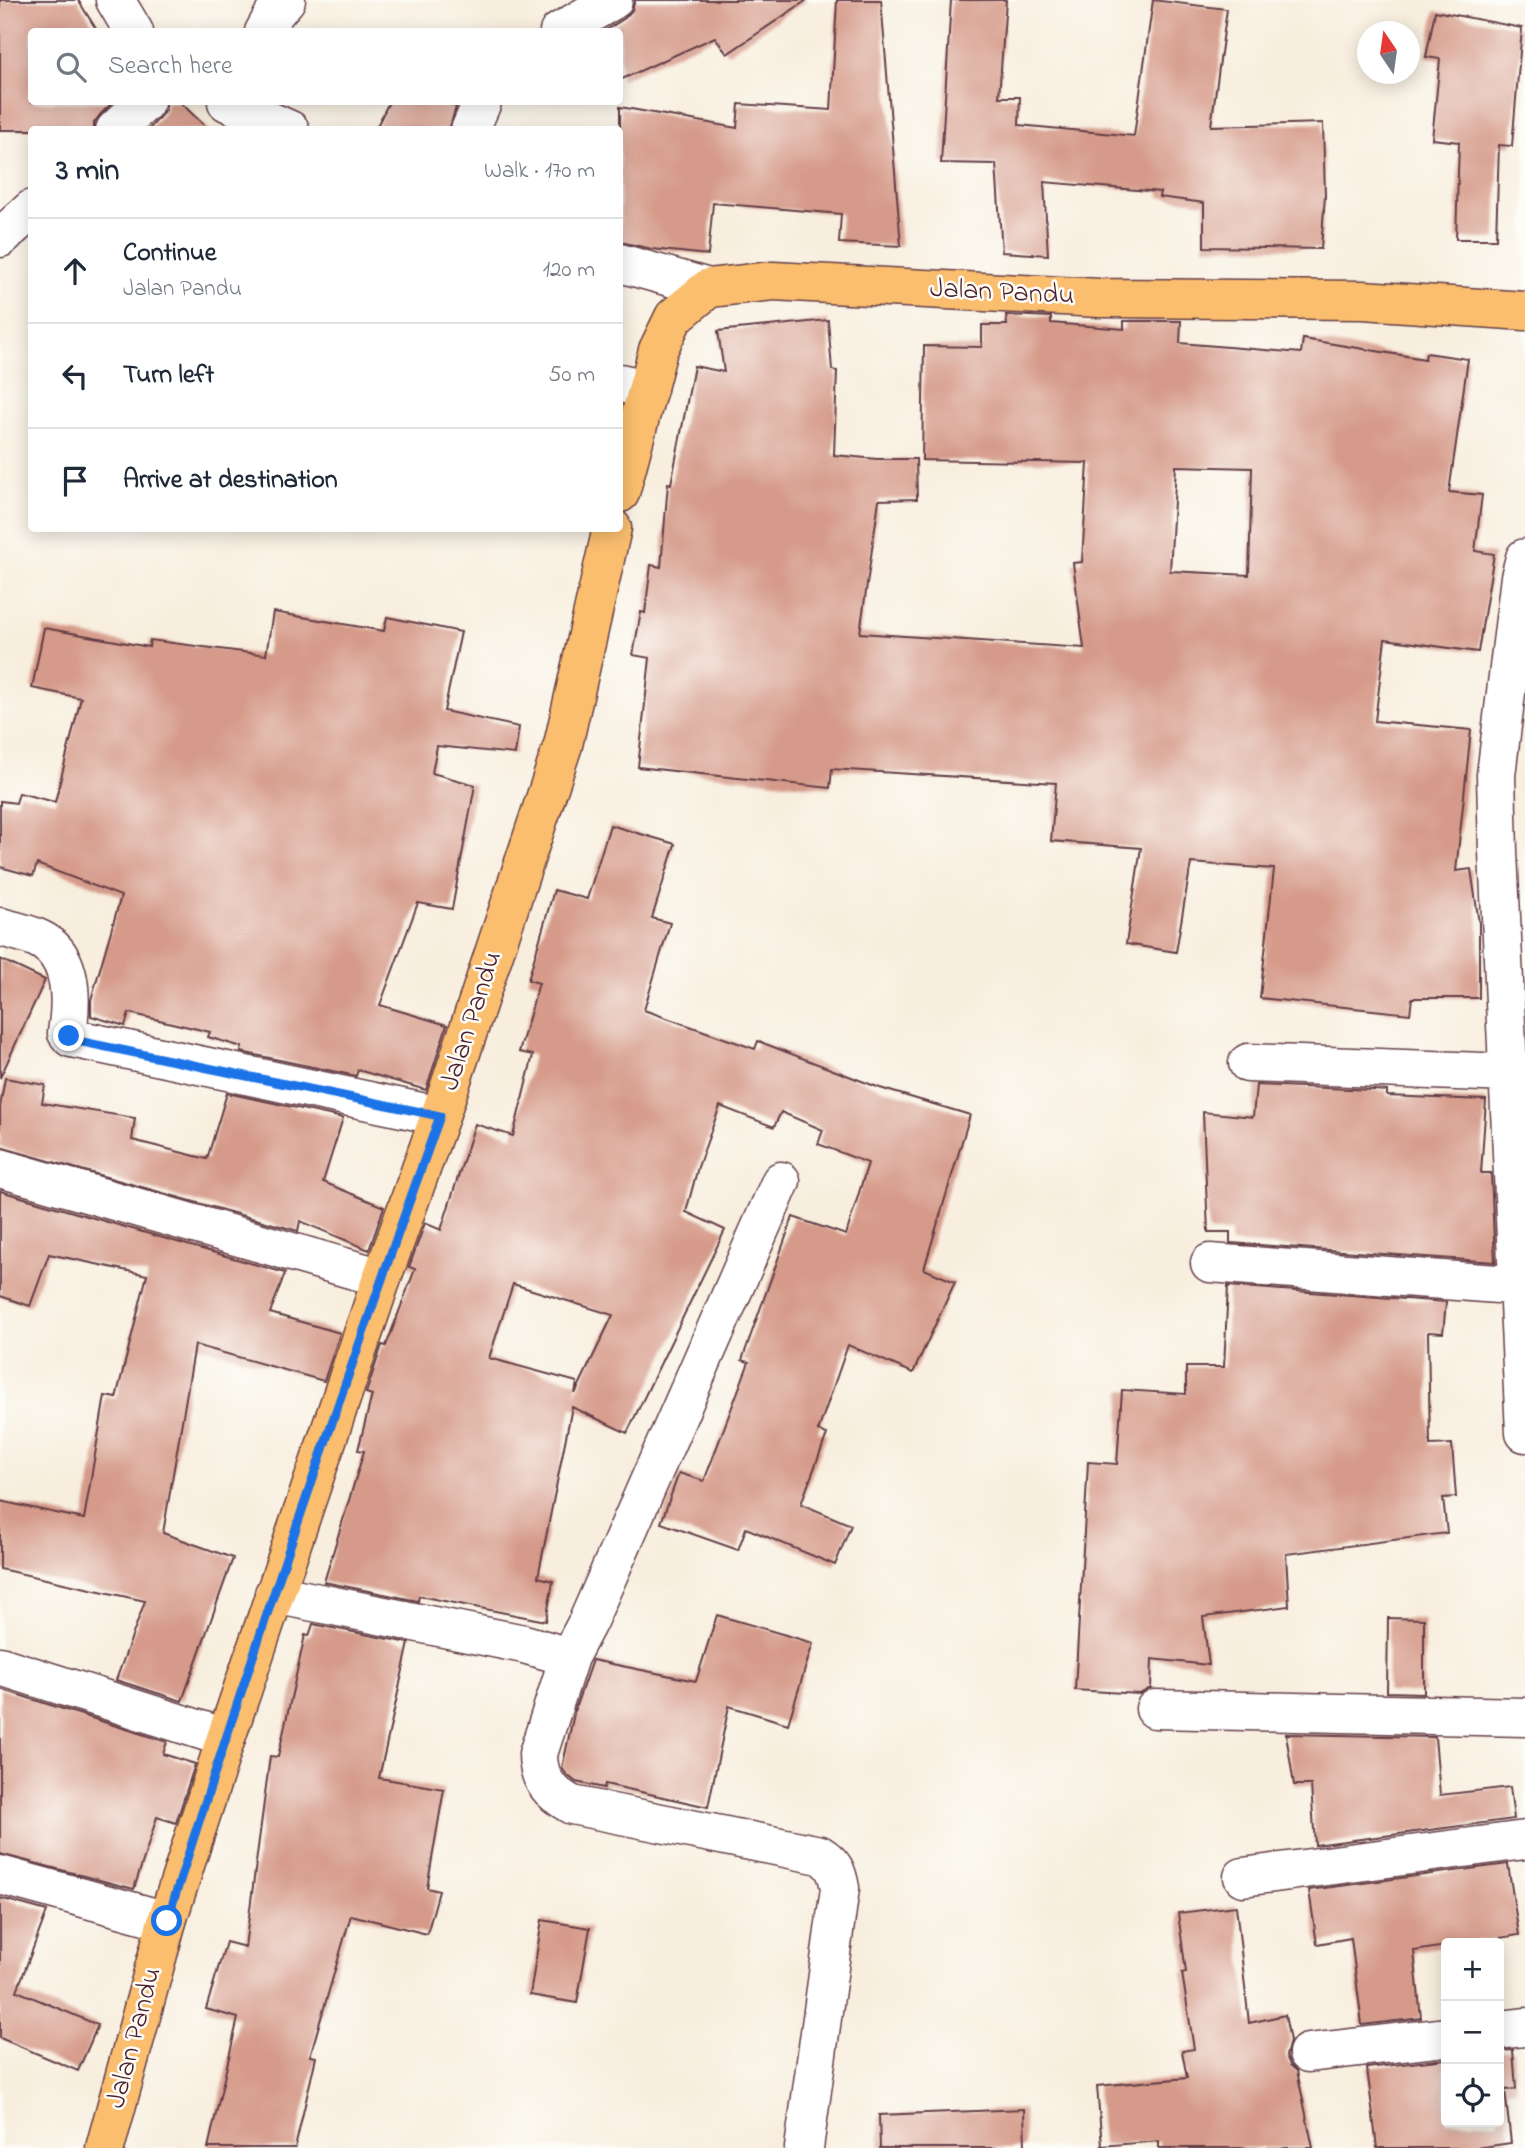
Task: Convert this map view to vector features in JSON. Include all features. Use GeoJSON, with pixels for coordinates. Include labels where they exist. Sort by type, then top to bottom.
{"type":"FeatureCollection","features":[{"type":"Feature","properties":{"kind":"main road","name":"Jalan Pandu"},"geometry":{"type":"LineString","coordinates":[[709,288],[773,281],[1100,298],[1363,300],[1525,311]]}},
{"type":"Feature","properties":{"kind":"main road"},"geometry":{"type":"LineString","coordinates":[[623,466],[634,386],[658,350],[674,317],[709,288]]}},
{"type":"Feature","properties":{"kind":"main road","name":"Jalan Pandu"},"geometry":{"type":"LineString","coordinates":[[105,2148],[167,1921],[226,1738],[382,1278],[440,1116],[564,745],[611,532]]}},
{"type":"Feature","properties":{"kind":"street"},"geometry":{"type":"LineString","coordinates":[[266,28],[286,0]]}},
{"type":"Feature","properties":{"kind":"street"},"geometry":{"type":"LineString","coordinates":[[566,28],[613,0]]}},
{"type":"Feature","properties":{"kind":"street"},"geometry":{"type":"LineString","coordinates":[[120,126],[142,105]]}},
{"type":"Feature","properties":{"kind":"street"},"geometry":{"type":"LineString","coordinates":[[234,105],[281,126]]}},
{"type":"Feature","properties":{"kind":"street"},"geometry":{"type":"LineString","coordinates":[[472,126],[481,105]]}},
{"type":"Feature","properties":{"kind":"street"},"geometry":{"type":"LineString","coordinates":[[0,238],[28,213]]}},
{"type":"Feature","properties":{"kind":"street"},"geometry":{"type":"LineString","coordinates":[[623,264],[709,288]]}},
{"type":"Feature","properties":{"kind":"street"},"geometry":{"type":"LineString","coordinates":[[1525,558],[1496,775],[1497,852],[1509,1073],[1518,1119],[1525,1433]]}},
{"type":"Feature","properties":{"kind":"street"},"geometry":{"type":"LineString","coordinates":[[0,927],[40,939],[59,956],[68,981],[70,1013],[67,1032],[71,1038],[440,1116]]}},
{"type":"Feature","properties":{"kind":"street"},"geometry":{"type":"LineString","coordinates":[[1248,1063],[1509,1073]]}},
{"type":"Feature","properties":{"kind":"street"},"geometry":{"type":"LineString","coordinates":[[0,1168],[382,1278]]}},
{"type":"Feature","properties":{"kind":"street"},"geometry":{"type":"LineString","coordinates":[[781,1181],[588,1621],[569,1657],[538,1754],[538,1769],[544,1783],[555,1795],[572,1805],[820,1855],[830,1861],[837,1872],[840,1888],[804,2148]]}},
{"type":"Feature","properties":{"kind":"street"},"geometry":{"type":"LineString","coordinates":[[1210,1263],[1522,1285]]}},
{"type":"Feature","properties":{"kind":"street"},"geometry":{"type":"LineString","coordinates":[[274,1594],[524,1644],[569,1657]]}},
{"type":"Feature","properties":{"kind":"street"},"geometry":{"type":"LineString","coordinates":[[0,1666],[226,1738]]}},
{"type":"Feature","properties":{"kind":"street"},"geometry":{"type":"LineString","coordinates":[[1155,1709],[1525,1717]]}},
{"type":"Feature","properties":{"kind":"street"},"geometry":{"type":"LineString","coordinates":[[1243,1877],[1525,1840]]}},
{"type":"Feature","properties":{"kind":"street"},"geometry":{"type":"LineString","coordinates":[[0,1875],[167,1921]]}},
{"type":"Feature","properties":{"kind":"street"},"geometry":{"type":"LineString","coordinates":[[1504,2029],[1525,2027]]}},
{"type":"Feature","properties":{"kind":"street"},"geometry":{"type":"LineString","coordinates":[[1308,2053],[1441,2038]]}},
{"type":"Feature","properties":{"kind":"building"},"geometry":{"type":"Polygon","coordinates":[[[0,0],[78,0],[96,28],[28,28],[28,105],[110,105],[94,126],[28,126],[28,130],[0,130],[0,0]]]}},
{"type":"Feature","properties":{"kind":"building"},"geometry":{"type":"Polygon","coordinates":[[[635,0],[807,0],[727,54],[715,37],[623,79],[623,28],[609,28],[632,10],[635,0]]]}},
{"type":"Feature","properties":{"kind":"building"},"geometry":{"type":"Polygon","coordinates":[[[837,0],[881,0],[901,246],[839,243],[841,214],[713,203],[708,255],[652,249],[623,243],[623,126],[620,126],[620,107],[737,128],[739,104],[831,110],[837,0]]]}},
{"type":"Feature","properties":{"kind":"building"},"geometry":{"type":"Polygon","coordinates":[[[951,0],[1006,0],[999,97],[1020,97],[1019,125],[1134,136],[1153,0],[1227,9],[1211,126],[1323,123],[1325,196],[1321,249],[1204,247],[1204,203],[1159,197],[1160,192],[1044,182],[1048,255],[1002,252],[996,164],[941,163],[951,0]]]}},
{"type":"Feature","properties":{"kind":"building"},"geometry":{"type":"Polygon","coordinates":[[[1435,11],[1522,28],[1512,146],[1499,145],[1496,239],[1456,239],[1459,142],[1432,139],[1440,59],[1426,57],[1435,11]]]}},
{"type":"Feature","properties":{"kind":"building"},"geometry":{"type":"Polygon","coordinates":[[[166,105],[183,105],[205,126],[152,126],[166,109],[166,105]]]}},
{"type":"Feature","properties":{"kind":"building"},"geometry":{"type":"Polygon","coordinates":[[[388,105],[456,107],[450,126],[377,126],[388,105]]]}},
{"type":"Feature","properties":{"kind":"building"},"geometry":{"type":"Polygon","coordinates":[[[1006,315],[1051,317],[1051,323],[1124,329],[1124,321],[1181,321],[1180,343],[1301,353],[1303,339],[1425,359],[1426,353],[1468,359],[1449,492],[1482,495],[1475,551],[1494,554],[1478,652],[1385,639],[1375,721],[1471,730],[1456,871],[1471,869],[1479,923],[1479,998],[1412,998],[1410,1014],[1260,998],[1274,869],[1191,863],[1176,952],[1126,944],[1141,848],[1051,841],[1056,783],[832,769],[830,788],[638,767],[650,658],[633,655],[641,612],[645,613],[651,565],[661,567],[668,483],[671,484],[694,366],[724,372],[718,331],[828,320],[832,370],[837,371],[834,455],[916,459],[917,499],[879,500],[860,633],[1084,648],[1073,563],[1082,562],[1088,463],[922,460],[924,346],[982,347],[982,325],[1007,325],[1006,315]],[[1176,466],[1170,571],[1249,575],[1252,468],[1176,466]]]}},
{"type":"Feature","properties":{"kind":"building"},"geometry":{"type":"Polygon","coordinates":[[[273,612],[384,631],[387,617],[461,632],[444,711],[519,727],[515,754],[437,746],[432,773],[475,785],[452,909],[418,903],[380,1005],[447,1025],[426,1090],[358,1070],[356,1076],[241,1052],[242,1047],[208,1037],[210,1032],[129,1013],[125,1026],[91,1016],[91,1000],[121,896],[37,864],[33,876],[0,867],[0,801],[16,803],[19,793],[55,802],[81,698],[32,688],[44,628],[149,647],[150,640],[266,655],[273,612]]]}},
{"type":"Feature","properties":{"kind":"building"},"geometry":{"type":"Polygon","coordinates":[[[610,825],[675,844],[652,918],[670,923],[644,1010],[755,1049],[758,1041],[880,1088],[970,1115],[924,1269],[955,1282],[913,1373],[848,1345],[818,1431],[827,1434],[801,1504],[851,1525],[835,1565],[746,1528],[738,1550],[661,1523],[679,1473],[704,1481],[749,1362],[742,1360],[793,1217],[846,1235],[868,1163],[818,1144],[823,1130],[781,1112],[774,1127],[720,1106],[698,1167],[686,1212],[725,1230],[627,1433],[572,1407],[538,1577],[553,1581],[546,1621],[419,1596],[418,1601],[324,1582],[364,1451],[358,1450],[372,1395],[366,1393],[382,1345],[386,1346],[415,1269],[409,1267],[425,1223],[441,1230],[475,1124],[513,1136],[533,1055],[519,1052],[539,983],[528,980],[554,890],[587,899],[610,825]],[[513,1284],[489,1358],[577,1382],[575,1394],[613,1315],[513,1284]]]}},
{"type":"Feature","properties":{"kind":"building"},"geometry":{"type":"Polygon","coordinates":[[[0,959],[45,980],[0,1078],[0,959]]]}},
{"type":"Feature","properties":{"kind":"building"},"geometry":{"type":"Polygon","coordinates":[[[5,1078],[45,1085],[42,1103],[135,1118],[132,1140],[207,1159],[227,1093],[343,1118],[323,1182],[384,1207],[369,1250],[300,1221],[298,1231],[0,1147],[0,1107],[5,1078]]]}},
{"type":"Feature","properties":{"kind":"building"},"geometry":{"type":"Polygon","coordinates":[[[1256,1085],[1374,1090],[1387,1091],[1387,1096],[1486,1100],[1481,1173],[1491,1173],[1495,1262],[1230,1243],[1230,1232],[1208,1232],[1203,1112],[1253,1117],[1256,1085]]]}},
{"type":"Feature","properties":{"kind":"building"},"geometry":{"type":"Polygon","coordinates":[[[0,1191],[285,1273],[270,1313],[340,1333],[324,1381],[195,1345],[163,1533],[233,1558],[182,1701],[116,1680],[145,1601],[0,1569],[0,1501],[84,1519],[105,1396],[116,1398],[147,1275],[49,1254],[30,1306],[0,1296],[0,1191]]]}},
{"type":"Feature","properties":{"kind":"building"},"geometry":{"type":"Polygon","coordinates":[[[1228,1286],[1446,1302],[1443,1333],[1428,1332],[1430,1445],[1452,1444],[1456,1497],[1443,1498],[1447,1533],[1286,1554],[1289,1606],[1203,1617],[1209,1665],[1152,1659],[1151,1688],[1140,1694],[1075,1690],[1088,1462],[1117,1464],[1122,1390],[1186,1394],[1186,1367],[1224,1367],[1228,1286]]]}},
{"type":"Feature","properties":{"kind":"building"},"geometry":{"type":"Polygon","coordinates":[[[717,1615],[813,1643],[788,1724],[729,1706],[708,1807],[605,1784],[604,1788],[576,1782],[567,1775],[562,1768],[575,1709],[592,1660],[696,1681],[717,1615]]]}},
{"type":"Feature","properties":{"kind":"building"},"geometry":{"type":"Polygon","coordinates":[[[1388,1618],[1424,1619],[1424,1693],[1387,1692],[1388,1618]]]}},
{"type":"Feature","properties":{"kind":"building"},"geometry":{"type":"Polygon","coordinates":[[[313,1624],[409,1643],[379,1778],[444,1789],[427,1888],[439,1891],[427,1934],[351,1915],[310,2056],[316,2057],[295,2148],[208,2148],[238,2018],[206,2009],[226,1942],[245,1947],[270,1756],[278,1757],[305,1635],[309,1636],[313,1624]]]}},
{"type":"Feature","properties":{"kind":"building"},"geometry":{"type":"Polygon","coordinates":[[[0,1689],[167,1742],[163,1754],[195,1764],[176,1823],[157,1817],[134,1889],[0,1854],[0,1689]]]}},
{"type":"Feature","properties":{"kind":"building"},"geometry":{"type":"Polygon","coordinates":[[[1286,1734],[1435,1737],[1440,1795],[1510,1787],[1514,1819],[1315,1845],[1311,1785],[1294,1785],[1286,1734]]]}},
{"type":"Feature","properties":{"kind":"building"},"geometry":{"type":"Polygon","coordinates":[[[1508,1864],[1519,1935],[1499,1938],[1441,1938],[1441,1947],[1414,1951],[1421,2018],[1362,2025],[1351,1938],[1317,1944],[1309,1890],[1508,1864]]]}},
{"type":"Feature","properties":{"kind":"building"},"geometry":{"type":"Polygon","coordinates":[[[0,1898],[47,1911],[17,1991],[98,2025],[78,2071],[0,2038],[0,1898]]]}},
{"type":"Feature","properties":{"kind":"building"},"geometry":{"type":"Polygon","coordinates":[[[1236,1906],[1249,2023],[1285,2015],[1290,2041],[1286,2056],[1297,2071],[1313,2148],[1159,2148],[1159,2141],[1102,2146],[1097,2086],[1187,2078],[1182,2051],[1194,2049],[1182,1973],[1186,1972],[1178,1913],[1236,1906]]]}},
{"type":"Feature","properties":{"kind":"building"},"geometry":{"type":"Polygon","coordinates":[[[542,1920],[590,1928],[577,2003],[530,1995],[542,1920]]]}},
{"type":"Feature","properties":{"kind":"building"},"geometry":{"type":"Polygon","coordinates":[[[1513,2050],[1516,2089],[1505,2090],[1511,2143],[1476,2148],[1377,2148],[1367,2068],[1441,2060],[1441,2127],[1504,2127],[1504,2051],[1513,2050]]]}},
{"type":"Feature","properties":{"kind":"building"},"geometry":{"type":"Polygon","coordinates":[[[1024,2109],[1025,2148],[880,2148],[879,2115],[1024,2109]]]}},
{"type":"Feature","properties":{"kind":"route"},"geometry":{"type":"LineString","coordinates":[[69,1036],[78,1041],[440,1116],[274,1594],[167,1921]]}}]}
